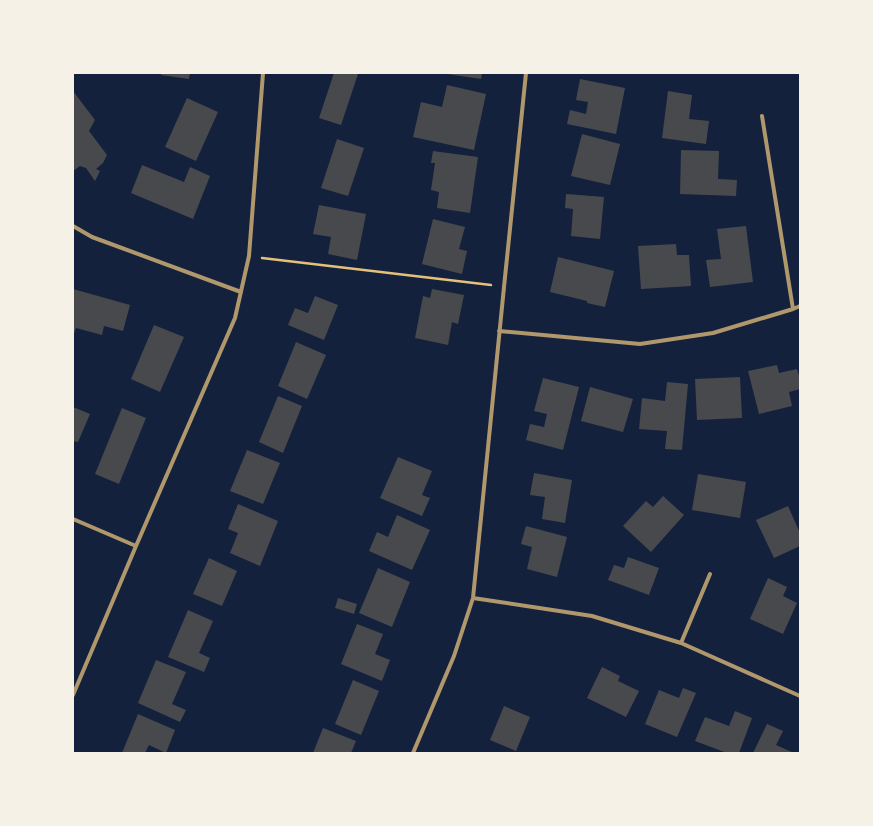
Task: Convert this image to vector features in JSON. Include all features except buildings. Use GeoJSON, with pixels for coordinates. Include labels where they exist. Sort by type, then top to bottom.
{"type":"FeatureCollection","features":[{"type":"Feature","properties":{"kind":"street"},"geometry":{"type":"LineString","coordinates":[[73,695],[235,318],[249,256],[263,73]]}},
{"type":"Feature","properties":{"kind":"street"},"geometry":{"type":"LineString","coordinates":[[413,753],[454,656],[473,598],[526,73]]}},
{"type":"Feature","properties":{"kind":"street"},"geometry":{"type":"LineString","coordinates":[[762,116],[793,309]]}},
{"type":"Feature","properties":{"kind":"street"},"geometry":{"type":"LineString","coordinates":[[73,226],[92,237],[241,292]]}},
{"type":"Feature","properties":{"kind":"street"},"geometry":{"type":"LineString","coordinates":[[499,331],[640,344],[713,333],[800,306]]}},
{"type":"Feature","properties":{"kind":"street"},"geometry":{"type":"LineString","coordinates":[[73,519],[136,546]]}},
{"type":"Feature","properties":{"kind":"street"},"geometry":{"type":"LineString","coordinates":[[680,643],[710,574]]}},
{"type":"Feature","properties":{"kind":"street"},"geometry":{"type":"LineString","coordinates":[[473,598],[592,616],[680,643],[800,696]]}},
{"type":"Feature","properties":{"kind":"path"},"geometry":{"type":"LineString","coordinates":[[262,258],[491,285]]}}]}
